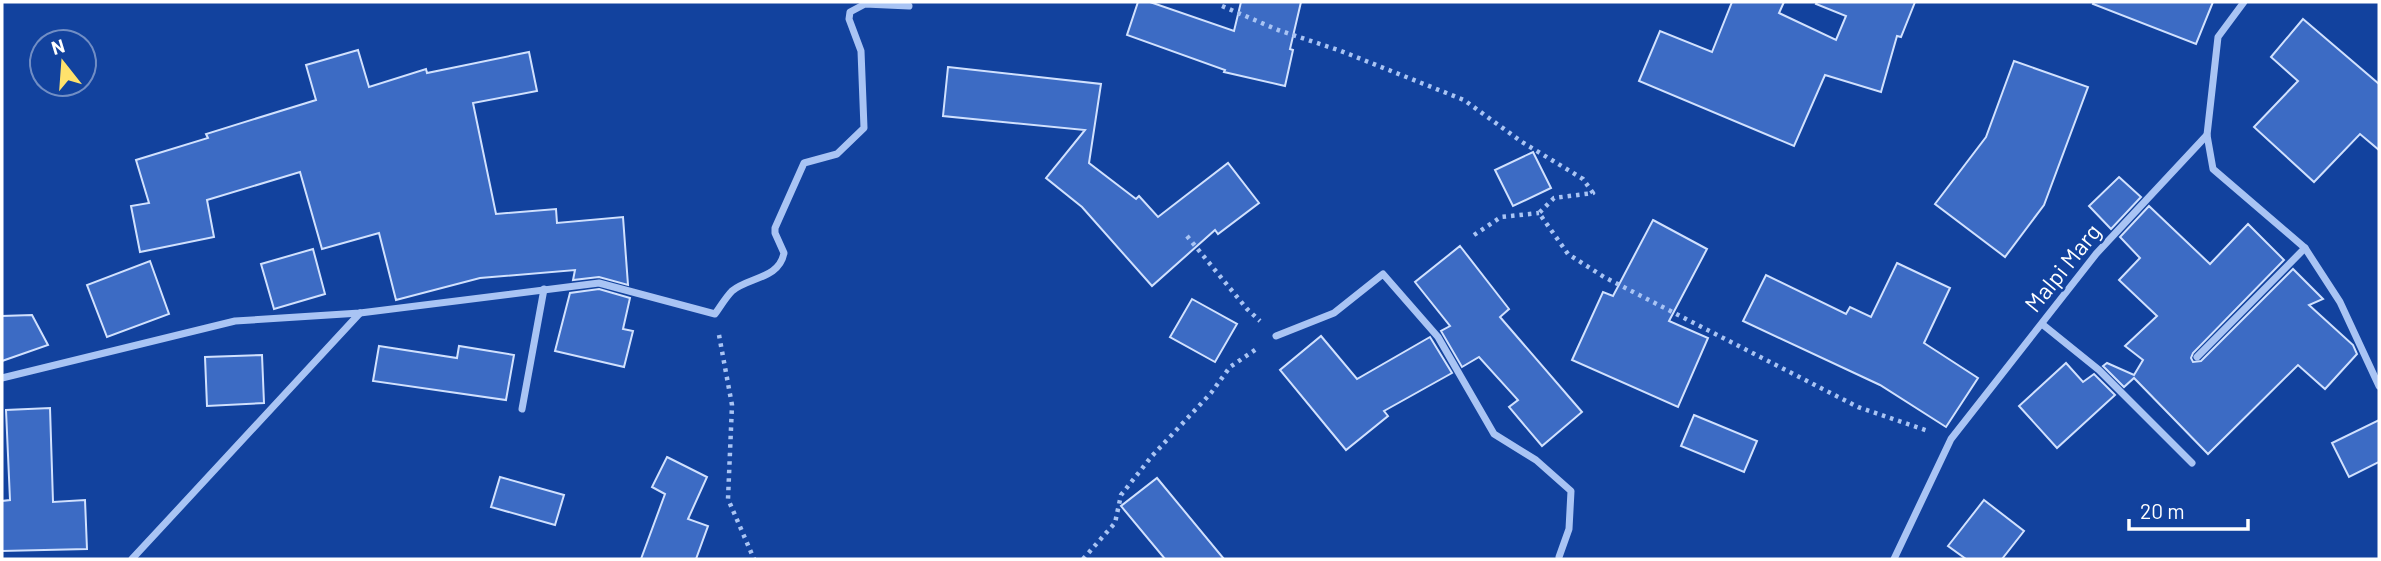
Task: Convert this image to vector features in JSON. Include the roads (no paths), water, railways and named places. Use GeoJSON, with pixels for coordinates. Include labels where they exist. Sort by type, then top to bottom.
{"type":"FeatureCollection","features":[{"type":"Feature","properties":{"kind":"street"},"geometry":{"type":"LineString","coordinates":[[2244,2],[2218,37],[2207,135],[2213,169],[2305,248],[2340,302],[2379,386]]}},
{"type":"Feature","properties":{"kind":"street"},"geometry":{"type":"LineString","coordinates":[[2,378],[235,321],[360,313],[599,283],[715,314],[732,291],[772,272],[780,264],[784,253],[775,228],[804,163],[837,154],[864,128],[861,51],[849,19],[850,12],[865,4],[909,6]]}},
{"type":"Feature","properties":{"kind":"street","name":"Malpi Marg"},"geometry":{"type":"LineString","coordinates":[[1894,559],[1951,439],[2096,254],[2207,135]]}},
{"type":"Feature","properties":{"kind":"street"},"geometry":{"type":"LineString","coordinates":[[2197,357],[2305,248]]}},
{"type":"Feature","properties":{"kind":"street"},"geometry":{"type":"LineString","coordinates":[[1276,336],[1334,313],[1383,274],[1438,337],[1494,434],[1536,460],[1571,491],[1569,529],[1559,559]]}},
{"type":"Feature","properties":{"kind":"street"},"geometry":{"type":"LineString","coordinates":[[522,409],[544,289]]}},
{"type":"Feature","properties":{"kind":"street"},"geometry":{"type":"LineString","coordinates":[[132,559],[360,313]]}},
{"type":"Feature","properties":{"kind":"street"},"geometry":{"type":"LineString","coordinates":[[2042,324],[2099,370],[2192,463]]}}]}
